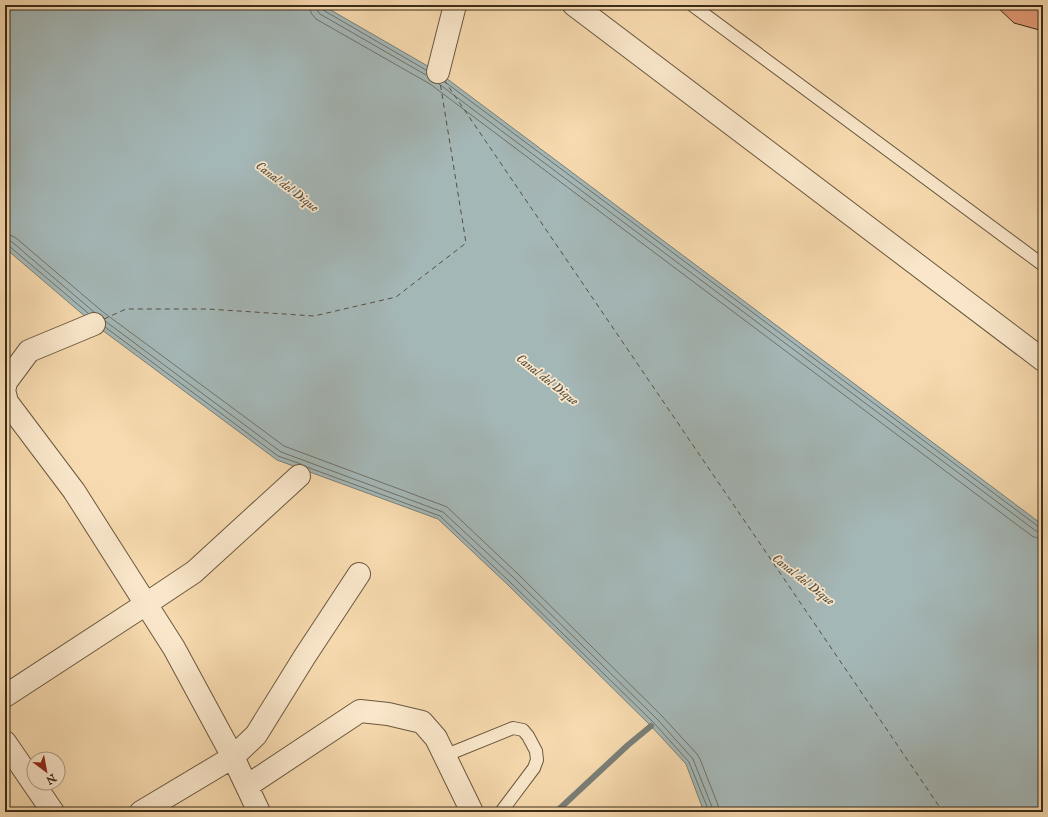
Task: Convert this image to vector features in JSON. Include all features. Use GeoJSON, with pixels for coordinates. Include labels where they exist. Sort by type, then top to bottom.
{"type":"FeatureCollection","features":[{"type":"Feature","properties":{"kind":"street"},"geometry":{"type":"LineString","coordinates":[[438,72],[455,5]]}},
{"type":"Feature","properties":{"kind":"street"},"geometry":{"type":"LineString","coordinates":[[574,5],[1043,360]]}},
{"type":"Feature","properties":{"kind":"street"},"geometry":{"type":"LineString","coordinates":[[5,387],[6,382],[29,351],[94,324]]}},
{"type":"Feature","properties":{"kind":"street"},"geometry":{"type":"LineString","coordinates":[[5,394],[7,402],[74,492],[174,648],[233,757],[259,812]]}},
{"type":"Feature","properties":{"kind":"street"},"geometry":{"type":"LineString","coordinates":[[5,696],[194,572],[298,476]]}},
{"type":"Feature","properties":{"kind":"street"},"geometry":{"type":"LineString","coordinates":[[141,812],[233,757],[256,735],[304,656],[359,574]]}},
{"type":"Feature","properties":{"kind":"street"},"geometry":{"type":"LineString","coordinates":[[247,786],[360,711],[388,714],[422,722],[436,738],[472,812]]}},
{"type":"Feature","properties":{"kind":"street"},"geometry":{"type":"LineString","coordinates":[[5,742],[53,812]]}},
{"type":"Feature","properties":{"kind":"lane"},"geometry":{"type":"LineString","coordinates":[[692,5],[1043,265]]}},
{"type":"Feature","properties":{"kind":"lane"},"geometry":{"type":"LineString","coordinates":[[444,756],[513,728],[523,730],[536,751],[537,760],[534,768],[500,812]]}},
{"type":"Feature","properties":{"kind":"water","name":"Canal del Dique"},"geometry":{"type":"Polygon","coordinates":[[[5,5],[322,5],[438,72],[1043,525],[1043,812],[704,812],[686,764],[651,726],[508,585],[438,519],[277,460],[94,324],[5,248],[5,5]]]}},
{"type":"Feature","properties":{"kind":"building"},"geometry":{"type":"Polygon","coordinates":[[[995,5],[1043,5],[1043,31],[1014,23],[995,5]]]}},
{"type":"Feature","properties":{"kind":"waterway"},"geometry":{"type":"LineString","coordinates":[[556,812],[628,745],[651,726]]}},
{"type":"Feature","properties":{"kind":"ferry route"},"geometry":{"type":"LineString","coordinates":[[444,80],[943,812]]}},
{"type":"Feature","properties":{"kind":"ferry route"},"geometry":{"type":"LineString","coordinates":[[104,319],[126,309],[208,309],[314,316],[396,297],[466,243],[440,82]]}}]}
